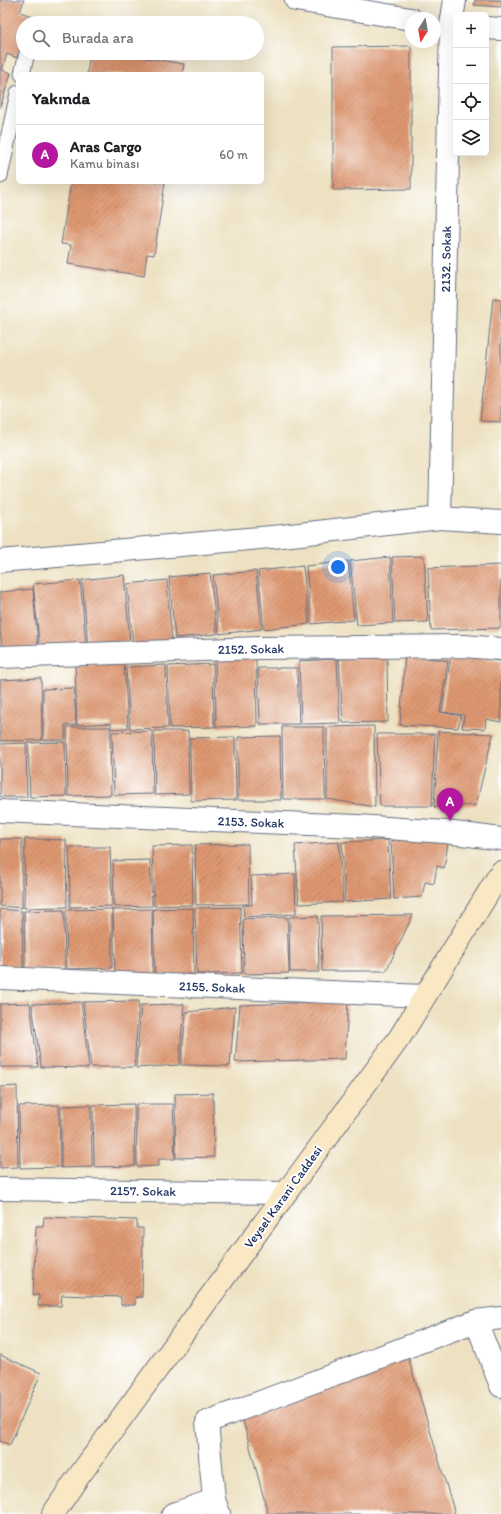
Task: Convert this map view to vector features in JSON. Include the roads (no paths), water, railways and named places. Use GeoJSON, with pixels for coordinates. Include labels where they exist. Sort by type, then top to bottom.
{"type":"FeatureCollection","features":[{"type":"Feature","properties":{"kind":"main road","name":"Veysel Karani Caddesi"},"geometry":{"type":"LineString","coordinates":[[52,1514],[400,1037],[501,872]]}},
{"type":"Feature","properties":{"kind":"street"},"geometry":{"type":"LineString","coordinates":[[296,0],[405,18]]}},
{"type":"Feature","properties":{"kind":"street","name":"2132. Sokak"},"geometry":{"type":"LineString","coordinates":[[440,518],[447,25],[455,0]]}},
{"type":"Feature","properties":{"kind":"street"},"geometry":{"type":"LineString","coordinates":[[489,28],[501,29]]}},
{"type":"Feature","properties":{"kind":"street"},"geometry":{"type":"LineString","coordinates":[[0,561],[282,536],[440,518],[501,522]]}},
{"type":"Feature","properties":{"kind":"street","name":"2152. Sokak"},"geometry":{"type":"LineString","coordinates":[[0,657],[260,648],[464,646],[501,649]]}},
{"type":"Feature","properties":{"kind":"street","name":"2153. Sokak"},"geometry":{"type":"LineString","coordinates":[[0,811],[357,826],[446,832],[501,839]]}},
{"type":"Feature","properties":{"kind":"street","name":"2155. Sokak"},"geometry":{"type":"LineString","coordinates":[[0,978],[424,996]]}},
{"type":"Feature","properties":{"kind":"street","name":"2157. Sokak"},"geometry":{"type":"LineString","coordinates":[[0,1189],[285,1193]]}},
{"type":"Feature","properties":{"kind":"street"},"geometry":{"type":"LineString","coordinates":[[173,1514],[217,1507],[207,1422],[476,1321],[501,1318]]}},
{"type":"Feature","properties":{"kind":"street"},"geometry":{"type":"LineString","coordinates":[[476,1321],[501,1386]]}},
{"type":"Feature","properties":{"kind":"lane"},"geometry":{"type":"LineString","coordinates":[[22,72],[25,60]]}},
{"type":"Feature","properties":{"kind":"lane"},"geometry":{"type":"LineString","coordinates":[[0,174],[16,102]]}},
{"type":"Feature","properties":{"kind":"place","name":"Aras Cargo"},"geometry":{"type":"Point","coordinates":[450,821]}}]}
